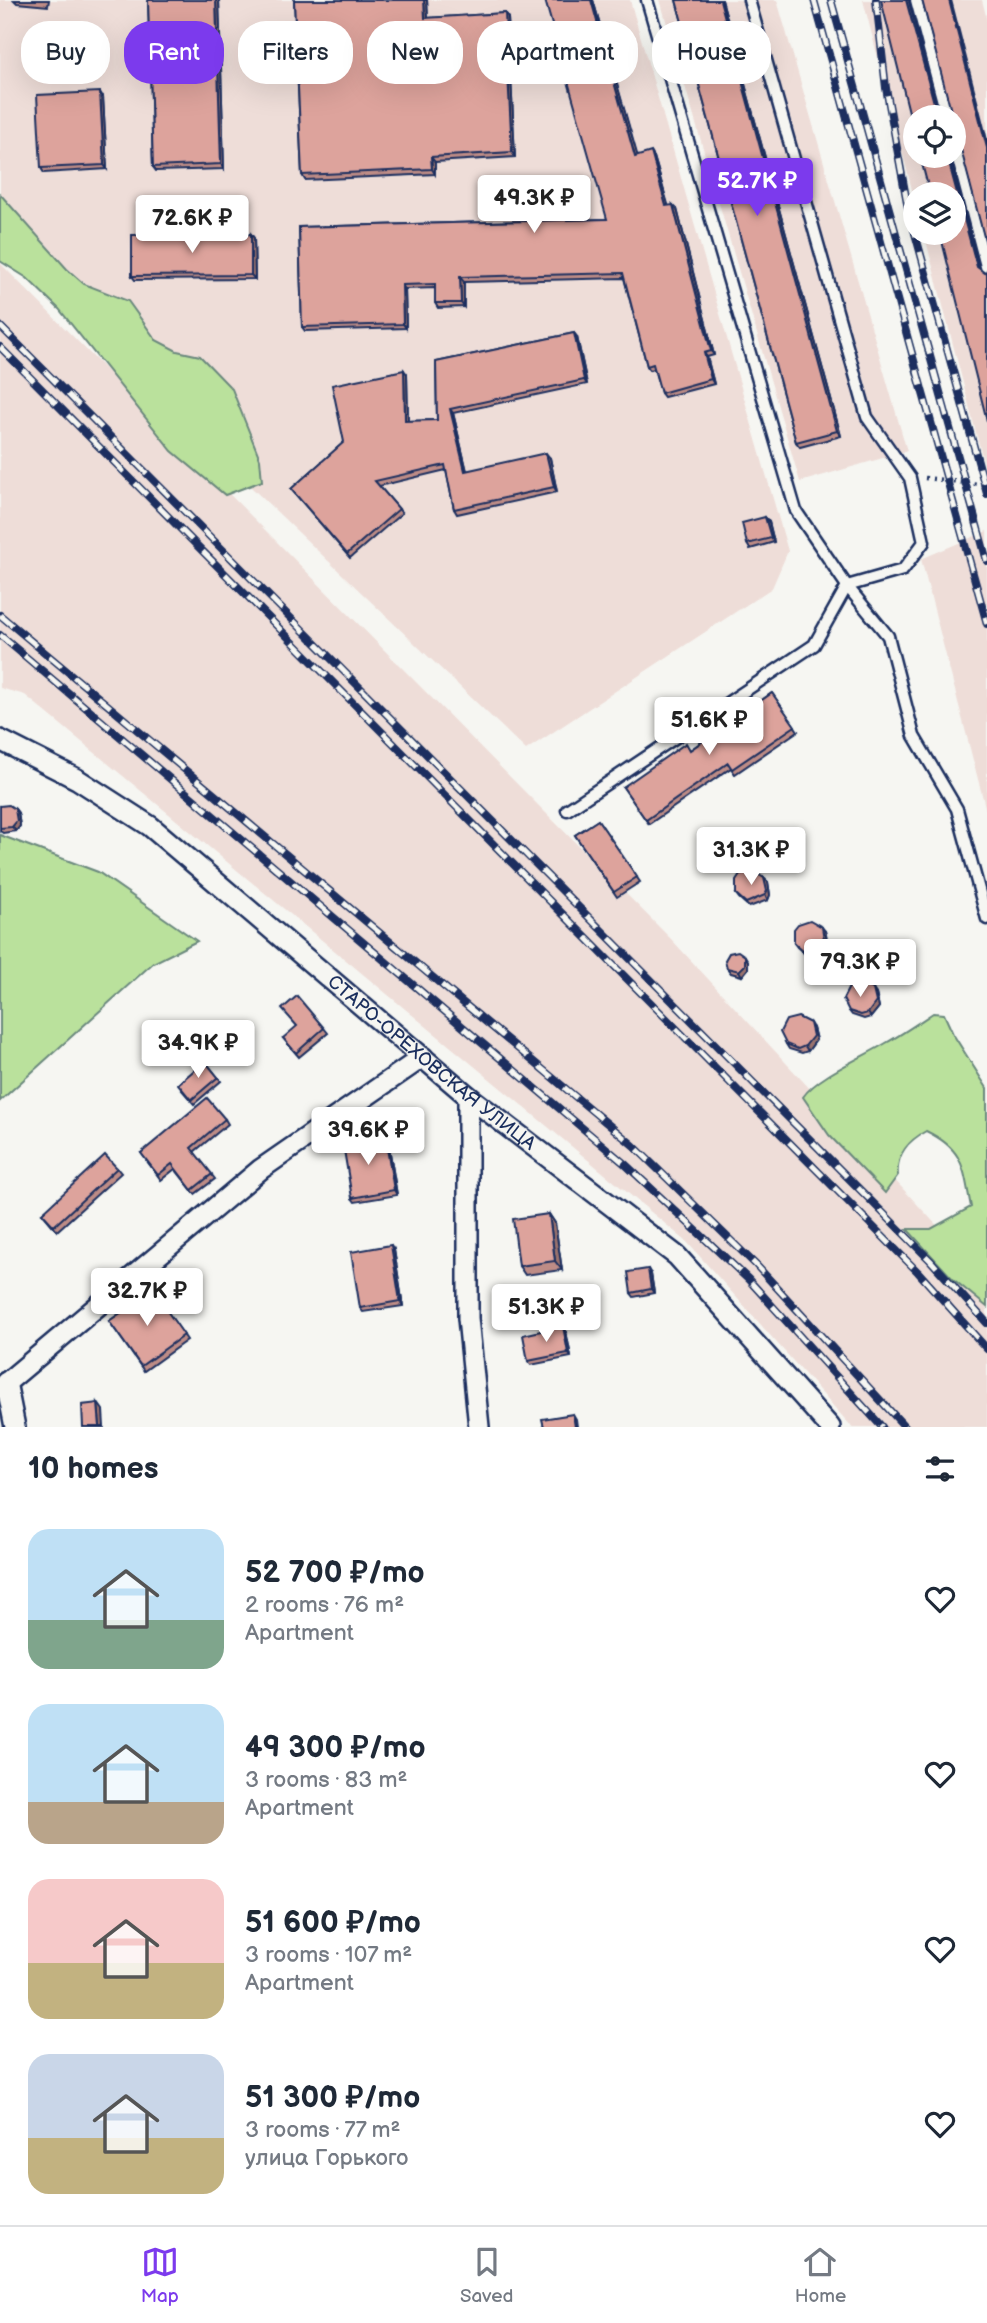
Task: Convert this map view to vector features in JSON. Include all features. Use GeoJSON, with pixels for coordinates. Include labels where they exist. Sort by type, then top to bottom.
{"type":"FeatureCollection","features":[{"type":"Feature","properties":{"kind":"street","name":"СТАРО-ОРЕХОВСКАЯ УЛИЦА"},"geometry":{"type":"LineString","coordinates":[[0,740],[77,779],[150,826],[468,1096],[677,1256],[830,1427]]}},
{"type":"Feature","properties":{"kind":"street"},"geometry":{"type":"LineString","coordinates":[[15,1427],[3,1385],[261,1169],[423,1057]]}},
{"type":"Feature","properties":{"kind":"street"},"geometry":{"type":"LineString","coordinates":[[468,1096],[468,1318],[479,1427]]}},
{"type":"Feature","properties":{"kind":"lane"},"geometry":{"type":"LineString","coordinates":[[647,0],[796,511],[847,586],[888,636],[914,736],[957,809],[987,919]]}},
{"type":"Feature","properties":{"kind":"lane"},"geometry":{"type":"LineString","coordinates":[[566,810],[814,645],[847,586],[904,570],[924,542],[910,478],[867,417],[749,0]]}},
{"type":"Feature","properties":{"kind":"lane"},"geometry":{"type":"LineString","coordinates":[[916,0],[944,105]]}},
{"type":"Feature","properties":{"kind":"lane"},"geometry":{"type":"LineString","coordinates":[[960,168],[987,270]]}},
{"type":"Feature","properties":{"kind":"path"},"geometry":{"type":"LineString","coordinates":[[910,478],[987,485]]}},
{"type":"Feature","properties":{"kind":"shaded area"},"geometry":{"type":"Polygon","coordinates":[[[0,0],[630,0],[636,21],[477,21],[477,84],[638,84],[638,28],[788,551],[772,588],[526,750],[0,247],[0,0]]]}},
{"type":"Feature","properties":{"kind":"shaded area"},"geometry":{"type":"Polygon","coordinates":[[[660,0],[777,0],[907,451],[800,482],[684,84],[771,84],[771,21],[666,21],[660,0]]]}},
{"type":"Feature","properties":{"kind":"shaded area"},"geometry":{"type":"Polygon","coordinates":[[[863,0],[982,0],[987,20],[987,475],[927,245],[966,245],[966,182],[910,182],[906,168],[966,168],[966,105],[903,105],[903,155],[863,0]]]}},
{"type":"Feature","properties":{"kind":"shaded area"},"geometry":{"type":"Polygon","coordinates":[[[0,263],[671,939],[982,1274],[987,1282],[987,1427],[852,1427],[686,1241],[25,695],[0,688],[0,263]]]}},
{"type":"Feature","properties":{"kind":"shaded area"},"geometry":{"type":"Polygon","coordinates":[[[987,531],[987,814],[921,559],[987,531]]]}},
{"type":"Feature","properties":{"kind":"green space"},"geometry":{"type":"Polygon","coordinates":[[[0,194],[67,269],[84,284],[128,301],[156,340],[177,351],[200,356],[232,389],[260,459],[262,481],[225,495],[172,451],[59,309],[27,278],[0,261],[0,194]]]}},
{"type":"Feature","properties":{"kind":"green space"},"geometry":{"type":"Polygon","coordinates":[[[0,835],[98,872],[197,941],[153,963],[0,1101],[0,835]]]}},
{"type":"Feature","properties":{"kind":"green space"},"geometry":{"type":"Polygon","coordinates":[[[933,1013],[944,1014],[953,1034],[987,1088],[987,1307],[953,1279],[907,1229],[931,1229],[971,1207],[964,1171],[948,1145],[926,1131],[914,1139],[901,1154],[898,1175],[885,1193],[829,1135],[803,1097],[818,1082],[933,1013]]]}},
{"type":"Feature","properties":{"kind":"building"},"geometry":{"type":"Polygon","coordinates":[[[148,0],[216,0],[217,21],[149,21],[148,0]]]}},
{"type":"Feature","properties":{"kind":"building"},"geometry":{"type":"Polygon","coordinates":[[[294,0],[424,0],[425,18],[505,13],[505,21],[477,21],[477,84],[509,84],[512,152],[431,157],[432,169],[302,175],[298,84],[353,84],[353,21],[295,21],[294,0]]]}},
{"type":"Feature","properties":{"kind":"building"},"geometry":{"type":"Polygon","coordinates":[[[545,0],[591,0],[597,21],[551,21],[545,0]]]}},
{"type":"Feature","properties":{"kind":"building"},"geometry":{"type":"Polygon","coordinates":[[[676,0],[720,0],[726,21],[682,21],[676,0]]]}},
{"type":"Feature","properties":{"kind":"building"},"geometry":{"type":"Polygon","coordinates":[[[881,0],[906,0],[935,105],[907,105],[881,0]]]}},
{"type":"Feature","properties":{"kind":"building"},"geometry":{"type":"Polygon","coordinates":[[[922,0],[949,0],[987,148],[987,248],[966,168],[966,105],[949,105],[922,0]]]}},
{"type":"Feature","properties":{"kind":"building"},"geometry":{"type":"Polygon","coordinates":[[[151,84],[219,84],[221,164],[153,167],[151,84]]]}},
{"type":"Feature","properties":{"kind":"building"},"geometry":{"type":"Polygon","coordinates":[[[569,84],[615,84],[635,157],[651,152],[666,206],[673,205],[711,351],[704,353],[711,379],[661,393],[653,364],[647,366],[623,273],[460,277],[461,303],[435,303],[435,284],[402,285],[403,324],[302,327],[299,227],[607,219],[569,84]]]}},
{"type":"Feature","properties":{"kind":"building"},"geometry":{"type":"Polygon","coordinates":[[[699,84],[743,84],[837,431],[796,442],[699,84]]]}},
{"type":"Feature","properties":{"kind":"building"},"geometry":{"type":"Polygon","coordinates":[[[100,92],[104,165],[41,168],[37,95],[100,92]]]}},
{"type":"Feature","properties":{"kind":"building"},"geometry":{"type":"Polygon","coordinates":[[[923,168],[950,168],[954,182],[927,182],[923,168]]]}},
{"type":"Feature","properties":{"kind":"building"},"geometry":{"type":"Polygon","coordinates":[[[966,226],[977,267],[985,273],[987,270],[987,421],[943,245],[966,245],[966,226]]]}},
{"type":"Feature","properties":{"kind":"building"},"geometry":{"type":"Polygon","coordinates":[[[251,234],[251,275],[132,276],[132,235],[251,234]]]}},
{"type":"Feature","properties":{"kind":"building"},"geometry":{"type":"Polygon","coordinates":[[[574,333],[584,380],[450,409],[465,471],[546,453],[554,487],[454,509],[445,465],[375,481],[399,509],[347,554],[291,489],[344,442],[332,385],[404,370],[405,421],[437,420],[436,362],[574,333]]]}},
{"type":"Feature","properties":{"kind":"building"},"geometry":{"type":"Polygon","coordinates":[[[765,517],[771,538],[747,544],[742,523],[765,517]]]}},
{"type":"Feature","properties":{"kind":"building"},"geometry":{"type":"Polygon","coordinates":[[[772,693],[795,726],[732,769],[728,763],[646,820],[623,787],[686,743],[690,750],[772,693]]]}},
{"type":"Feature","properties":{"kind":"building"},"geometry":{"type":"Polygon","coordinates":[[[9,805],[15,809],[17,821],[12,827],[0,828],[0,806],[9,805]]]}},
{"type":"Feature","properties":{"kind":"building"},"geometry":{"type":"Polygon","coordinates":[[[598,820],[637,877],[614,892],[575,835],[598,820]]]}},
{"type":"Feature","properties":{"kind":"building"},"geometry":{"type":"Polygon","coordinates":[[[753,871],[764,878],[767,891],[765,895],[746,903],[736,894],[736,881],[740,875],[753,871]]]}},
{"type":"Feature","properties":{"kind":"building"},"geometry":{"type":"Polygon","coordinates":[[[810,920],[822,927],[824,939],[817,950],[803,951],[794,943],[794,929],[798,924],[810,920]]]}},
{"type":"Feature","properties":{"kind":"building"},"geometry":{"type":"Polygon","coordinates":[[[738,951],[745,956],[745,965],[739,971],[727,968],[725,960],[729,953],[738,951]]]}},
{"type":"Feature","properties":{"kind":"building"},"geometry":{"type":"Polygon","coordinates":[[[861,983],[873,989],[876,1002],[868,1013],[861,1015],[849,1011],[843,999],[849,987],[861,983]]]}},
{"type":"Feature","properties":{"kind":"building"},"geometry":{"type":"Polygon","coordinates":[[[297,996],[324,1028],[296,1053],[283,1038],[297,1026],[282,1009],[297,996]]]}},
{"type":"Feature","properties":{"kind":"building"},"geometry":{"type":"Polygon","coordinates":[[[798,1017],[810,1023],[813,1036],[805,1046],[798,1049],[786,1044],[780,1032],[786,1020],[798,1017]]]}},
{"type":"Feature","properties":{"kind":"building"},"geometry":{"type":"Polygon","coordinates":[[[205,1061],[218,1077],[191,1100],[178,1084],[205,1061]]]}},
{"type":"Feature","properties":{"kind":"building"},"geometry":{"type":"Polygon","coordinates":[[[207,1098],[225,1119],[191,1148],[212,1174],[192,1190],[172,1164],[158,1175],[141,1153],[207,1098]]]}},
{"type":"Feature","properties":{"kind":"building"},"geometry":{"type":"Polygon","coordinates":[[[385,1136],[394,1190],[352,1198],[343,1144],[385,1136]]]}},
{"type":"Feature","properties":{"kind":"building"},"geometry":{"type":"Polygon","coordinates":[[[105,1155],[117,1168],[54,1226],[42,1213],[105,1155]]]}},
{"type":"Feature","properties":{"kind":"building"},"geometry":{"type":"Polygon","coordinates":[[[549,1214],[555,1261],[519,1266],[513,1219],[549,1214]]]}},
{"type":"Feature","properties":{"kind":"building"},"geometry":{"type":"Polygon","coordinates":[[[391,1245],[400,1301],[360,1308],[351,1252],[391,1245]]]}},
{"type":"Feature","properties":{"kind":"building"},"geometry":{"type":"Polygon","coordinates":[[[648,1269],[651,1289],[631,1293],[628,1272],[648,1269]]]}},
{"type":"Feature","properties":{"kind":"building"},"geometry":{"type":"Polygon","coordinates":[[[153,1291],[184,1335],[141,1366],[109,1321],[153,1291]]]}},
{"type":"Feature","properties":{"kind":"building"},"geometry":{"type":"Polygon","coordinates":[[[563,1326],[568,1353],[528,1361],[523,1335],[563,1326]]]}},
{"type":"Feature","properties":{"kind":"building"},"geometry":{"type":"Polygon","coordinates":[[[98,1403],[100,1427],[83,1427],[82,1405],[98,1403]]]}},
{"type":"Feature","properties":{"kind":"building"},"geometry":{"type":"Polygon","coordinates":[[[573,1414],[575,1427],[544,1427],[542,1419],[573,1414]]]}},
{"type":"Feature","properties":{"kind":"railway"},"geometry":{"type":"LineString","coordinates":[[814,0],[987,624]]}},
{"type":"Feature","properties":{"kind":"railway"},"geometry":{"type":"LineString","coordinates":[[831,0],[987,561]]}},
{"type":"Feature","properties":{"kind":"railway"},"geometry":{"type":"LineString","coordinates":[[876,0],[886,88],[908,208],[987,494]]}},
{"type":"Feature","properties":{"kind":"railway"},"geometry":{"type":"LineString","coordinates":[[0,326],[930,1260],[987,1323]]}},
{"type":"Feature","properties":{"kind":"railway"},"geometry":{"type":"LineString","coordinates":[[0,347],[918,1272],[987,1349]]}},
{"type":"Feature","properties":{"kind":"railway"},"geometry":{"type":"LineString","coordinates":[[0,615],[633,1145],[756,1265],[905,1427]]}},
{"type":"Feature","properties":{"kind":"railway"},"geometry":{"type":"LineString","coordinates":[[0,635],[625,1164],[748,1279],[882,1427]]}}]}
